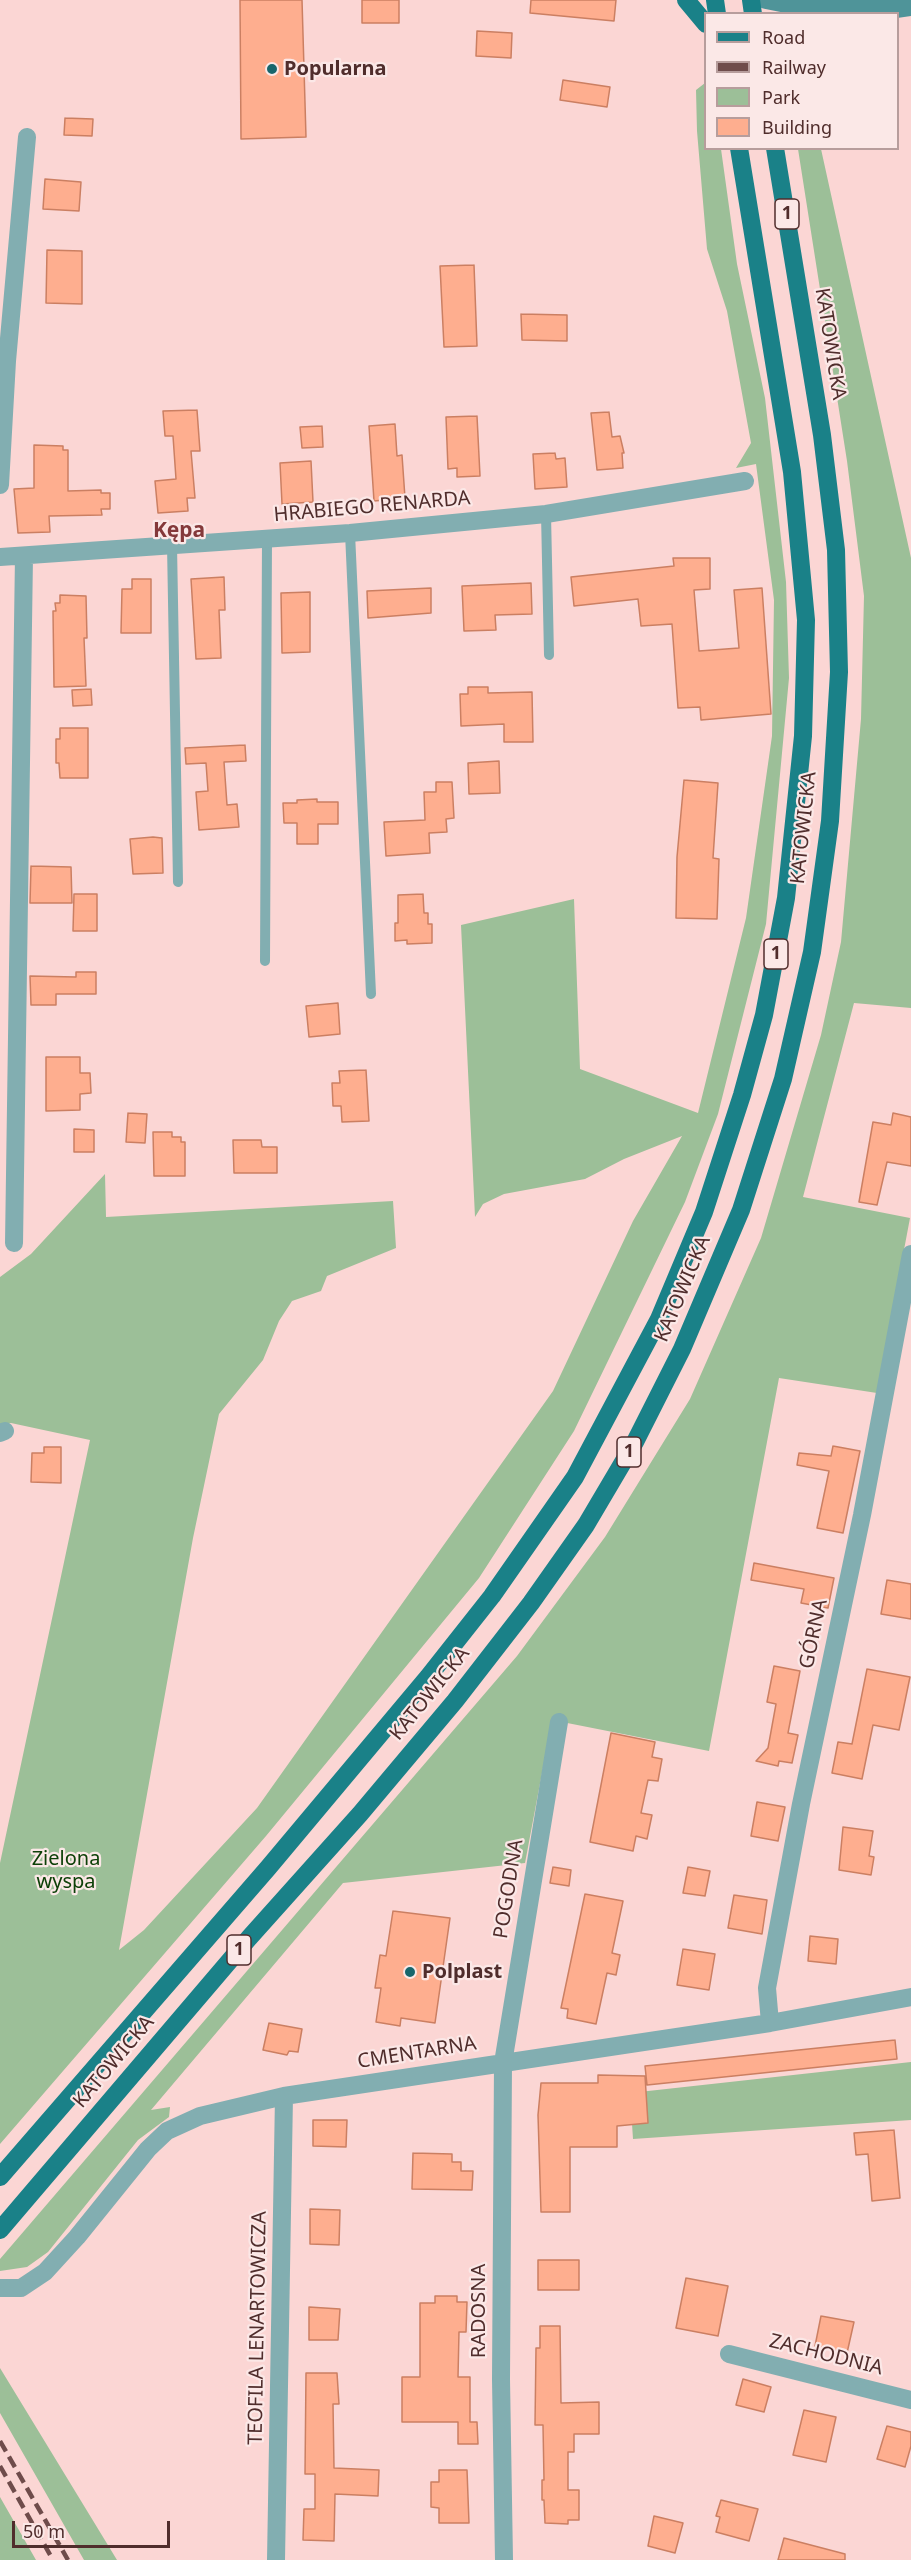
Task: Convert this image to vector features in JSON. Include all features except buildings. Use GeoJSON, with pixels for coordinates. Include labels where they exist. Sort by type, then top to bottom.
{"type":"FeatureCollection","features":[{"type":"Feature","properties":{"kind":"main road"},"geometry":{"type":"LineString","coordinates":[[686,0],[704,23]]}},
{"type":"Feature","properties":{"kind":"main road","name":"KATOWICKA"},"geometry":{"type":"LineString","coordinates":[[0,2177],[268,1868],[429,1677],[492,1596],[575,1477],[659,1319],[704,1212],[742,1095],[764,1015],[786,898],[802,736],[806,620],[792,472],[739,150]]}},
{"type":"Feature","properties":{"kind":"main road","name":"KATOWICKA"},"geometry":{"type":"LineString","coordinates":[[0,2230],[241,1947],[360,1814],[455,1701],[531,1603],[586,1526],[634,1442],[682,1349],[741,1210],[783,1079],[812,952],[830,821],[839,672],[836,550],[820,424],[775,150]]}},
{"type":"Feature","properties":{"kind":"street"},"geometry":{"type":"LineString","coordinates":[[765,0],[801,7],[896,9],[911,7]]}},
{"type":"Feature","properties":{"kind":"street"},"geometry":{"type":"LineString","coordinates":[[0,485],[7,361],[27,137]]}},
{"type":"Feature","properties":{"kind":"street","name":"HRABIEGO RENARDA"},"geometry":{"type":"LineString","coordinates":[[0,557],[350,533],[546,514],[745,481]]}},
{"type":"Feature","properties":{"kind":"street"},"geometry":{"type":"LineString","coordinates":[[14,1243],[24,556]]}},
{"type":"Feature","properties":{"kind":"street","name":"GÓRNA"},"geometry":{"type":"LineString","coordinates":[[770,2023],[767,1988],[769,1977],[801,1804],[862,1515],[911,1254]]}},
{"type":"Feature","properties":{"kind":"street","name":"POGODNA"},"geometry":{"type":"LineString","coordinates":[[503,2063],[560,1722]]}},
{"type":"Feature","properties":{"kind":"street","name":"CMENTARNA"},"geometry":{"type":"LineString","coordinates":[[0,2288],[21,2288],[45,2272],[77,2237],[148,2149],[167,2131],[200,2116],[285,2097],[770,2023],[911,1997]]}},
{"type":"Feature","properties":{"kind":"street","name":"RADOSNA"},"geometry":{"type":"LineString","coordinates":[[503,2063],[501,2379],[504,2560]]}},
{"type":"Feature","properties":{"kind":"street","name":"TEOFILA LENARTOWICZA"},"geometry":{"type":"LineString","coordinates":[[276,2560],[285,2097]]}},
{"type":"Feature","properties":{"kind":"street","name":"ZACHODNIA"},"geometry":{"type":"LineString","coordinates":[[729,2354],[911,2400]]}},
{"type":"Feature","properties":{"kind":"lane"},"geometry":{"type":"LineString","coordinates":[[546,514],[549,655]]}},
{"type":"Feature","properties":{"kind":"lane"},"geometry":{"type":"LineString","coordinates":[[350,533],[371,994]]}},
{"type":"Feature","properties":{"kind":"lane"},"geometry":{"type":"LineString","coordinates":[[266,961],[267,539]]}},
{"type":"Feature","properties":{"kind":"lane"},"geometry":{"type":"LineString","coordinates":[[172,546],[178,882]]}},
{"type":"Feature","properties":{"kind":"green space","name":"Zielona wyspa"},"geometry":{"type":"Polygon","coordinates":[[[704,84],[704,150],[721,150],[737,264],[765,398],[786,582],[789,678],[766,924],[718,1114],[685,1202],[574,1431],[479,1578],[266,1836],[0,2144],[0,1863],[90,1440],[11,1423],[0,1426],[0,1277],[31,1254],[105,1174],[106,1217],[393,1201],[396,1248],[327,1276],[321,1291],[292,1301],[279,1321],[263,1360],[219,1414],[193,1538],[119,1950],[144,1930],[257,1808],[553,1391],[633,1221],[682,1136],[624,1159],[585,1179],[504,1194],[483,1204],[475,1217],[461,925],[574,899],[580,1069],[698,1113],[746,918],[772,736],[774,600],[756,464],[736,468],[751,443],[727,311],[707,249],[697,131],[696,90],[704,84]]]}},
{"type":"Feature","properties":{"kind":"green space"},"geometry":{"type":"Polygon","coordinates":[[[798,150],[821,150],[911,558],[911,1008],[854,1003],[803,1197],[910,1218],[877,1393],[779,1378],[709,1751],[552,1720],[525,1863],[343,1883],[151,2110],[170,2107],[169,2117],[138,2140],[48,2252],[27,2267],[0,2271],[0,2259],[517,1656],[605,1537],[690,1399],[761,1238],[821,1035],[841,942],[861,719],[864,596],[847,461],[798,150]]]}},
{"type":"Feature","properties":{"kind":"green space"},"geometry":{"type":"Polygon","coordinates":[[[911,2062],[911,2120],[633,2139],[630,2093],[911,2062]]]}},
{"type":"Feature","properties":{"kind":"green space"},"geometry":{"type":"Polygon","coordinates":[[[0,2368],[117,2560],[84,2560],[0,2413],[0,2368]]]}},
{"type":"Feature","properties":{"kind":"green space"},"geometry":{"type":"Polygon","coordinates":[[[0,2497],[36,2560],[0,2560],[0,2497]]]}},
{"type":"Feature","properties":{"kind":"railway"},"geometry":{"type":"LineString","coordinates":[[0,2441],[68,2560]]}},
{"type":"Feature","properties":{"kind":"railway"},"geometry":{"type":"LineString","coordinates":[[0,2466],[53,2560]]}},
{"type":"Feature","properties":{"kind":"place","name":"Popularna"},"geometry":{"type":"Point","coordinates":[272,69]}},
{"type":"Feature","properties":{"kind":"place","name":"Polplast"},"geometry":{"type":"Point","coordinates":[410,1972]}},
{"type":"Feature","properties":{"kind":"district","name":"Kępa"},"geometry":{"type":"Point","coordinates":[179,531]}}]}
